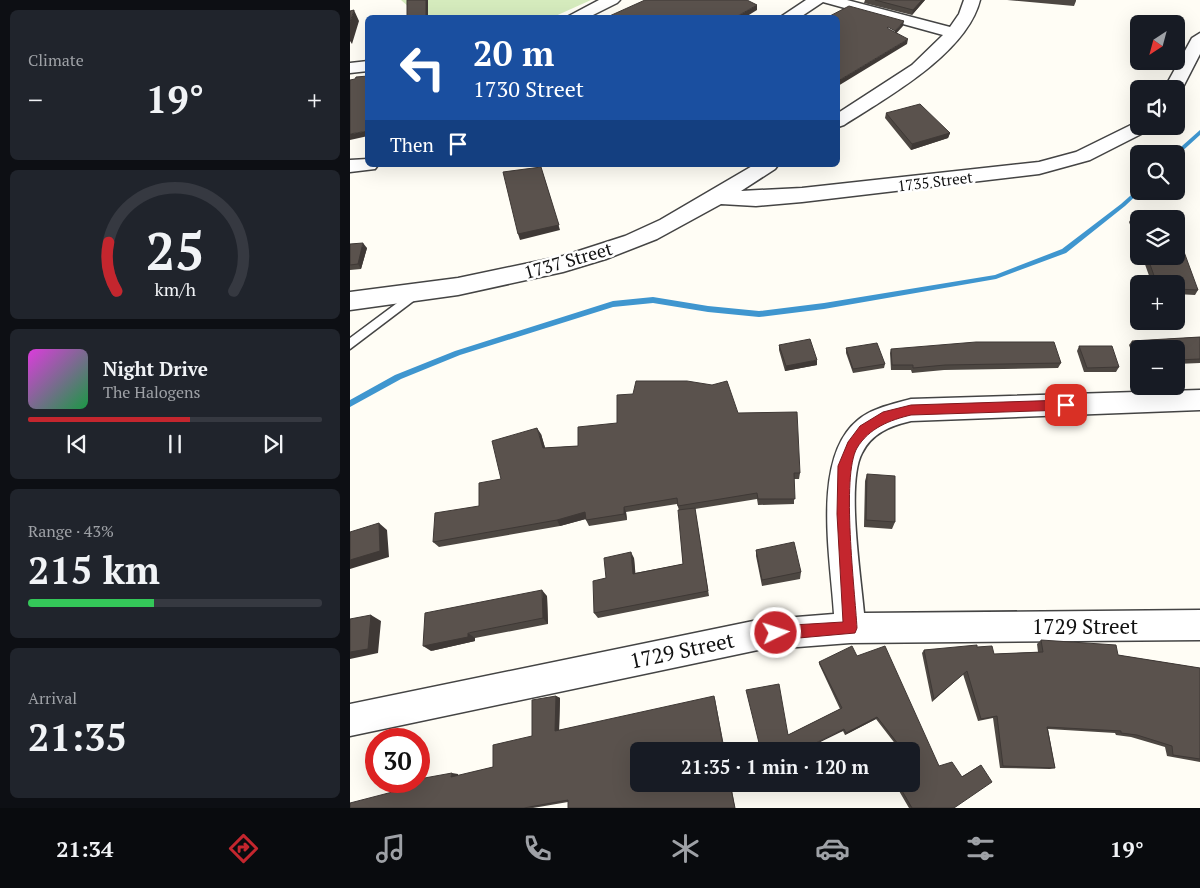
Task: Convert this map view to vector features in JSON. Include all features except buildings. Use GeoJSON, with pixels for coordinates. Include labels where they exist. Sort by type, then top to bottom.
{"type":"FeatureCollection","features":[{"type":"Feature","properties":{"kind":"street"},"geometry":{"type":"LineString","coordinates":[[580,15],[612,0]]}},
{"type":"Feature","properties":{"kind":"street"},"geometry":{"type":"LineString","coordinates":[[792,15],[817,0]]}},
{"type":"Feature","properties":{"kind":"street"},"geometry":{"type":"LineString","coordinates":[[829,0],[954,32]]}},
{"type":"Feature","properties":{"kind":"street"},"geometry":{"type":"LineString","coordinates":[[840,120],[913,73],[940,50],[965,16],[972,0]]}},
{"type":"Feature","properties":{"kind":"street"},"geometry":{"type":"LineString","coordinates":[[1178,80],[1200,38]]}},
{"type":"Feature","properties":{"kind":"street"},"geometry":{"type":"LineString","coordinates":[[350,68],[365,66]]}},
{"type":"Feature","properties":{"kind":"street","name":"1735 Street"},"geometry":{"type":"LineString","coordinates":[[718,197],[756,199],[802,195],[1039,168],[1083,156],[1130,133]]}},
{"type":"Feature","properties":{"kind":"street"},"geometry":{"type":"LineString","coordinates":[[350,166],[365,165]]}},
{"type":"Feature","properties":{"kind":"street","name":"1737 Street"},"geometry":{"type":"LineString","coordinates":[[350,301],[416,293],[505,278],[577,261],[634,240],[718,197],[765,167]]}},
{"type":"Feature","properties":{"kind":"street"},"geometry":{"type":"LineString","coordinates":[[850,628],[844,514],[844,466],[852,446],[864,430],[887,416],[911,410],[1200,400]]}},
{"type":"Feature","properties":{"kind":"street","name":"1729 Street"},"geometry":{"type":"LineString","coordinates":[[350,720],[758,635],[850,628],[1200,625]]}},
{"type":"Feature","properties":{"kind":"lane"},"geometry":{"type":"LineString","coordinates":[[350,344],[416,293]]}},
{"type":"Feature","properties":{"kind":"green space"},"geometry":{"type":"Polygon","coordinates":[[[401,0],[591,0],[558,15],[418,15],[401,0]]]}},
{"type":"Feature","properties":{"kind":"waterway"},"geometry":{"type":"LineString","coordinates":[[1185,146],[1200,132]]}},
{"type":"Feature","properties":{"kind":"waterway"},"geometry":{"type":"LineString","coordinates":[[350,404],[398,377],[458,353],[613,304],[653,300],[708,309],[759,314],[824,306],[996,277],[1064,251],[1130,198]]}},
{"type":"Feature","properties":{"kind":"route"},"geometry":{"type":"LineString","coordinates":[[776,633],[850,628],[844,514],[844,466],[852,446],[864,430],[887,416],[911,410],[1066,405]]}}]}
